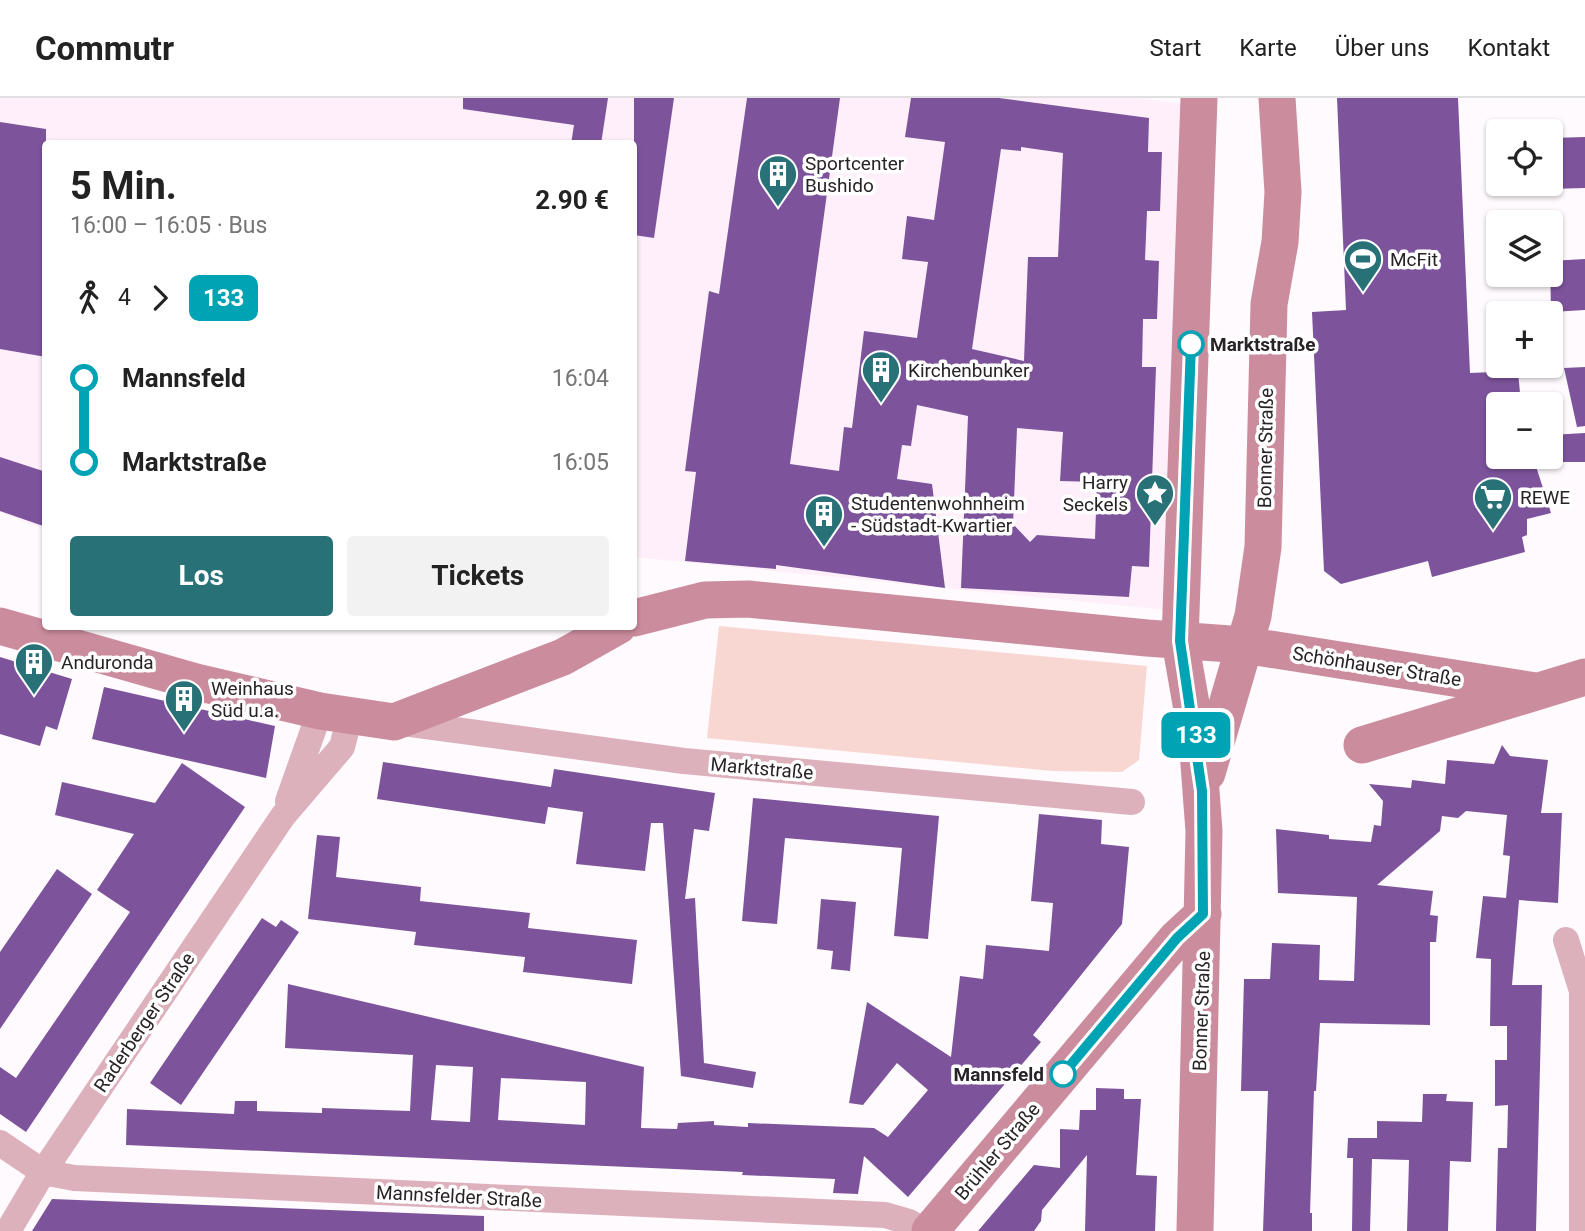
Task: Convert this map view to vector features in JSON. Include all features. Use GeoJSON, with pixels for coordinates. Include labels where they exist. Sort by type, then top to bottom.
{"type":"FeatureCollection","features":[{"type":"Feature","properties":{"kind":"main road","name":"Bonner Straße"},"geometry":{"type":"LineString","coordinates":[[1195,1231],[1203,914],[1202,791],[1180,641],[1199,98]]}},
{"type":"Feature","properties":{"kind":"main road","name":"Bonner Straße"},"geometry":{"type":"LineString","coordinates":[[1202,791],[1231,644],[1253,616],[1263,547],[1269,304],[1280,242],[1283,192],[1277,98]]}},
{"type":"Feature","properties":{"kind":"main road"},"geometry":{"type":"LineString","coordinates":[[637,617],[705,600],[747,599],[1231,644]]}},
{"type":"Feature","properties":{"kind":"main road","name":"Marktstraße"},"geometry":{"type":"LineString","coordinates":[[0,626],[196,682],[335,713],[394,722],[563,657],[611,630]]}},
{"type":"Feature","properties":{"kind":"main road","name":"Schönhauser Straße"},"geometry":{"type":"LineString","coordinates":[[1231,644],[1536,691]]}},
{"type":"Feature","properties":{"kind":"main road","name":"Schönhauser Straße"},"geometry":{"type":"LineString","coordinates":[[1362,744],[1585,677]]}},
{"type":"Feature","properties":{"kind":"main road","name":"Brühler Straße"},"geometry":{"type":"LineString","coordinates":[[930,1231],[1177,938],[1203,914]]}},
{"type":"Feature","properties":{"kind":"street","name":"Raderberger Straße"},"geometry":{"type":"LineString","coordinates":[[8,1231],[43,1172],[283,816],[342,747],[335,713]]}},
{"type":"Feature","properties":{"kind":"street","name":"Marktstraße"},"geometry":{"type":"LineString","coordinates":[[394,722],[717,765],[961,784],[1132,802]]}},
{"type":"Feature","properties":{"kind":"street"},"geometry":{"type":"LineString","coordinates":[[1566,940],[1582,991],[1583,1221]]}},
{"type":"Feature","properties":{"kind":"street","name":"Mannsfelder Straße"},"geometry":{"type":"LineString","coordinates":[[0,1143],[43,1172],[75,1178],[885,1215],[909,1222],[924,1231]]}},
{"type":"Feature","properties":{"kind":"shaded area"},"geometry":{"type":"Polygon","coordinates":[[[0,98],[1137,98],[1190,105],[1176,611],[637,557],[637,140],[42,140],[42,529],[0,512],[0,98]]]}},
{"type":"Feature","properties":{"kind":"shaded area"},"geometry":{"type":"Polygon","coordinates":[[[719,626],[1147,666],[1139,760],[1122,772],[1053,771],[707,738],[719,626]]]}},
{"type":"Feature","properties":{"kind":"building"},"geometry":{"type":"Polygon","coordinates":[[[463,98],[608,98],[602,140],[572,140],[574,125],[463,109],[463,98]]]}},
{"type":"Feature","properties":{"kind":"building"},"geometry":{"type":"Polygon","coordinates":[[[634,98],[674,98],[654,238],[637,235],[637,140],[634,140],[634,98]]]}},
{"type":"Feature","properties":{"kind":"building"},"geometry":{"type":"Polygon","coordinates":[[[747,98],[840,98],[790,464],[839,471],[844,427],[852,428],[864,331],[917,338],[928,262],[902,259],[907,216],[934,220],[945,142],[905,137],[911,98],[999,98],[1149,118],[1148,152],[1162,152],[1160,211],[1147,211],[1145,260],[1159,261],[1157,319],[1143,319],[1142,367],[1156,367],[1149,567],[1132,566],[1129,597],[961,588],[968,416],[917,405],[911,446],[902,445],[897,479],[932,484],[945,588],[776,565],[776,569],[685,561],[696,472],[685,471],[709,291],[719,294],[747,98]],[[1021,147],[1021,151],[1001,149],[972,349],[1024,361],[1028,257],[1058,257],[1063,153],[1021,147]],[[1017,428],[1013,524],[1030,542],[1037,535],[1095,539],[1097,482],[1060,481],[1063,432],[1017,428]]]}},
{"type":"Feature","properties":{"kind":"building"},"geometry":{"type":"Polygon","coordinates":[[[1337,98],[1458,98],[1470,373],[1486,372],[1486,378],[1519,378],[1520,392],[1486,392],[1486,469],[1537,469],[1551,513],[1527,519],[1527,535],[1522,537],[1525,552],[1432,577],[1428,561],[1341,584],[1324,571],[1312,312],[1346,310],[1337,98]]]}},
{"type":"Feature","properties":{"kind":"building"},"geometry":{"type":"Polygon","coordinates":[[[0,122],[46,129],[46,140],[42,140],[42,356],[0,349],[0,122]]]}},
{"type":"Feature","properties":{"kind":"building"},"geometry":{"type":"Polygon","coordinates":[[[1585,137],[1585,188],[1563,189],[1563,138],[1585,137]]]}},
{"type":"Feature","properties":{"kind":"building"},"geometry":{"type":"Polygon","coordinates":[[[1585,259],[1585,310],[1563,311],[1563,301],[1551,301],[1551,287],[1563,287],[1563,260],[1585,259]]]}},
{"type":"Feature","properties":{"kind":"building"},"geometry":{"type":"Polygon","coordinates":[[[1585,367],[1585,426],[1577,427],[1564,368],[1585,367]]]}},
{"type":"Feature","properties":{"kind":"building"},"geometry":{"type":"Polygon","coordinates":[[[1585,433],[1585,462],[1563,462],[1563,434],[1585,433]]]}},
{"type":"Feature","properties":{"kind":"building"},"geometry":{"type":"Polygon","coordinates":[[[0,457],[42,471],[42,526],[0,511],[0,457]]]}},
{"type":"Feature","properties":{"kind":"building","name":"Anduronda"},"geometry":{"type":"Polygon","coordinates":[[[0,657],[72,679],[57,730],[46,726],[40,746],[0,734],[0,657]]]}},
{"type":"Feature","properties":{"kind":"building","name":"Weinhaus Süd u.a."},"geometry":{"type":"Polygon","coordinates":[[[104,687],[275,726],[266,778],[92,739],[104,687]]]}},
{"type":"Feature","properties":{"kind":"building"},"geometry":{"type":"Polygon","coordinates":[[[1502,745],[1510,756],[1548,760],[1541,813],[1562,813],[1558,903],[1519,900],[1512,985],[1542,985],[1536,1231],[1496,1231],[1498,1148],[1507,1148],[1508,1105],[1495,1106],[1495,1060],[1507,1060],[1507,1026],[1490,1026],[1491,959],[1476,958],[1483,896],[1506,898],[1510,856],[1503,855],[1507,815],[1466,811],[1458,818],[1442,816],[1440,831],[1377,885],[1433,891],[1430,915],[1438,916],[1436,942],[1430,942],[1430,1025],[1320,1023],[1314,1091],[1310,1213],[1312,1231],[1263,1231],[1268,1091],[1241,1091],[1244,979],[1270,979],[1272,943],[1320,945],[1319,980],[1354,981],[1357,897],[1278,893],[1276,829],[1329,835],[1329,839],[1371,842],[1374,825],[1381,826],[1383,801],[1369,784],[1411,788],[1412,780],[1445,784],[1447,760],[1494,764],[1502,745]]]}},
{"type":"Feature","properties":{"kind":"building"},"geometry":{"type":"Polygon","coordinates":[[[383,762],[551,787],[554,769],[715,793],[709,831],[694,829],[685,899],[695,898],[704,1063],[756,1072],[753,1088],[681,1076],[663,823],[651,823],[645,871],[576,864],[583,812],[548,807],[545,824],[377,799],[383,762]]]}},
{"type":"Feature","properties":{"kind":"building"},"geometry":{"type":"Polygon","coordinates":[[[182,763],[245,807],[26,1132],[0,1114],[0,1067],[16,1078],[130,912],[97,890],[134,834],[55,815],[62,782],[155,803],[182,763]]]}},
{"type":"Feature","properties":{"kind":"building"},"geometry":{"type":"Polygon","coordinates":[[[753,798],[939,816],[928,939],[894,936],[902,848],[785,838],[777,924],[742,921],[753,798]]]}},
{"type":"Feature","properties":{"kind":"building"},"geometry":{"type":"Polygon","coordinates":[[[1039,814],[1102,820],[1101,844],[1129,847],[1122,924],[1033,1035],[1041,1042],[908,1197],[864,1156],[858,1194],[833,1193],[835,1179],[742,1175],[743,1172],[126,1145],[127,1109],[234,1114],[235,1101],[257,1101],[257,1111],[322,1113],[322,1108],[410,1111],[413,1055],[285,1048],[288,984],[644,1067],[641,1128],[677,1129],[678,1123],[714,1121],[714,1125],[748,1127],[748,1123],[874,1128],[888,1137],[928,1090],[897,1063],[863,1105],[849,1103],[867,1002],[951,1057],[960,976],[983,979],[986,945],[1049,951],[1053,903],[1031,901],[1039,814]],[[436,1065],[431,1120],[470,1122],[473,1067],[436,1065]],[[501,1078],[498,1120],[585,1125],[586,1082],[501,1078]]]}},
{"type":"Feature","properties":{"kind":"building"},"geometry":{"type":"Polygon","coordinates":[[[317,835],[340,837],[336,877],[421,887],[420,901],[530,913],[528,928],[637,940],[632,984],[523,972],[525,957],[414,945],[416,932],[308,919],[317,835]]]}},
{"type":"Feature","properties":{"kind":"building"},"geometry":{"type":"Polygon","coordinates":[[[57,869],[92,894],[0,1029],[0,952],[57,869]]]}},
{"type":"Feature","properties":{"kind":"building"},"geometry":{"type":"Polygon","coordinates":[[[821,899],[856,902],[850,971],[831,969],[833,951],[817,949],[821,899]]]}},
{"type":"Feature","properties":{"kind":"building"},"geometry":{"type":"Polygon","coordinates":[[[262,918],[276,927],[281,920],[299,932],[181,1105],[150,1083],[262,918]]]}},
{"type":"Feature","properties":{"kind":"building"},"geometry":{"type":"Polygon","coordinates":[[[1096,1088],[1124,1089],[1124,1099],[1141,1099],[1136,1175],[1157,1176],[1155,1231],[1085,1231],[1087,1155],[1042,1210],[1041,1221],[1034,1231],[978,1231],[1034,1165],[1060,1168],[1060,1129],[1079,1130],[1080,1110],[1096,1110],[1096,1088]]]}},
{"type":"Feature","properties":{"kind":"building"},"geometry":{"type":"Polygon","coordinates":[[[1423,1094],[1447,1094],[1446,1101],[1473,1102],[1471,1162],[1450,1161],[1448,1231],[1407,1231],[1409,1160],[1372,1159],[1370,1231],[1352,1231],[1353,1158],[1347,1158],[1348,1138],[1377,1138],[1377,1121],[1422,1122],[1423,1094]]]}},
{"type":"Feature","properties":{"kind":"building"},"geometry":{"type":"Polygon","coordinates":[[[52,1199],[484,1216],[484,1231],[32,1231],[52,1199]]]}},
{"type":"Feature","properties":{"kind":"bus line","name":"133"},"geometry":{"type":"LineString","coordinates":[[1063,1074],[1177,938],[1203,914],[1202,791],[1197,738],[1180,641],[1191,344]]}},
{"type":"Feature","properties":{"kind":"place","name":"Sportcenter Bushido"},"geometry":{"type":"Point","coordinates":[778,208]}},
{"type":"Feature","properties":{"kind":"place","name":"McFit"},"geometry":{"type":"Point","coordinates":[1363,293]}},
{"type":"Feature","properties":{"kind":"place","name":"Marktstraße"},"geometry":{"type":"Point","coordinates":[1191,344]}},
{"type":"Feature","properties":{"kind":"place","name":"Kirchenbunker"},"geometry":{"type":"Point","coordinates":[881,404]}},
{"type":"Feature","properties":{"kind":"place","name":"Harry Seckels"},"geometry":{"type":"Point","coordinates":[1155,527]}},
{"type":"Feature","properties":{"kind":"place","name":"REWE"},"geometry":{"type":"Point","coordinates":[1493,531]}},
{"type":"Feature","properties":{"kind":"place","name":"Studentenwohnheim - Südstadt-Kwartier"},"geometry":{"type":"Point","coordinates":[824,548]}},
{"type":"Feature","properties":{"kind":"place","name":"Anduronda"},"geometry":{"type":"Point","coordinates":[34,696]}},
{"type":"Feature","properties":{"kind":"place","name":"Weinhaus Süd u.a."},"geometry":{"type":"Point","coordinates":[184,733]}},
{"type":"Feature","properties":{"kind":"place","name":"Mannsfeld"},"geometry":{"type":"Point","coordinates":[1063,1074]}}]}
